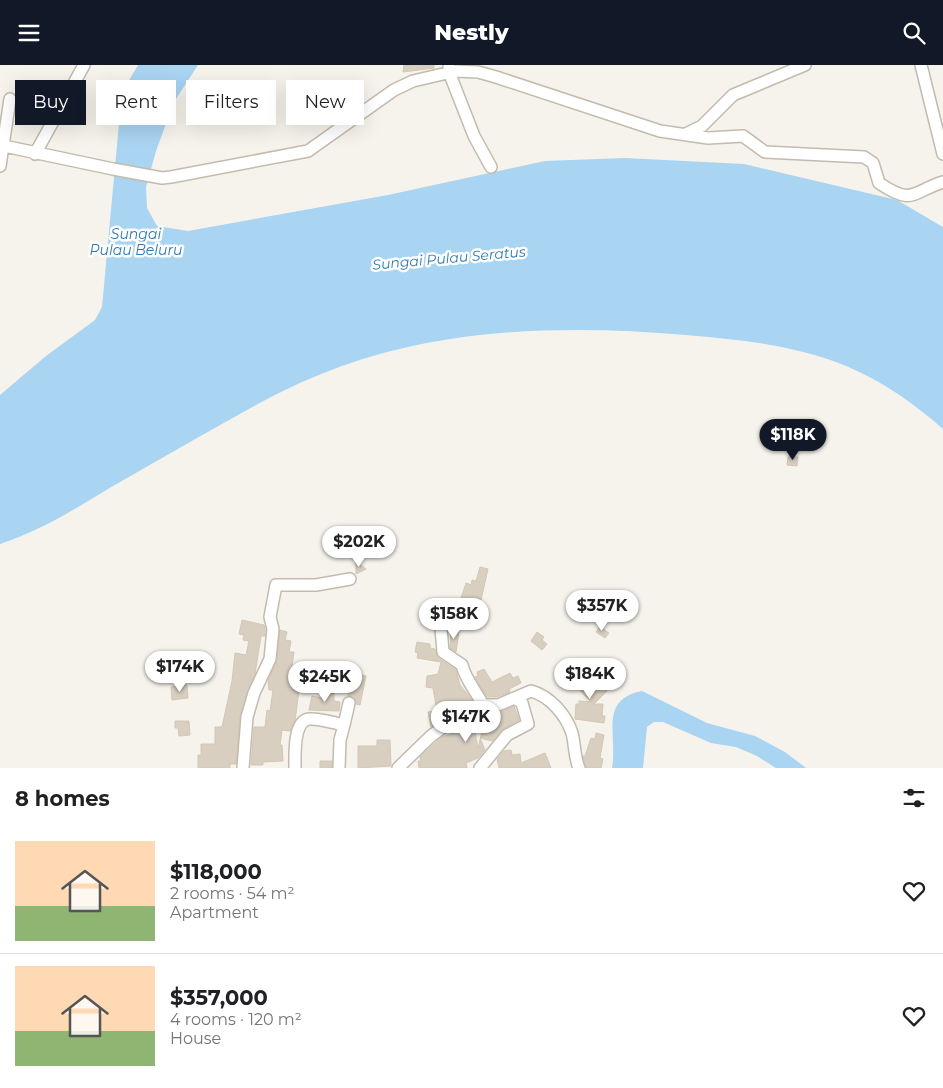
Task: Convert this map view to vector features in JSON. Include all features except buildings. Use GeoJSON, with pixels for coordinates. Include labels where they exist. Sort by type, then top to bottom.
{"type":"FeatureCollection","features":[{"type":"Feature","properties":{"kind":"street"},"geometry":{"type":"LineString","coordinates":[[35,154],[84,65]]}},
{"type":"Feature","properties":{"kind":"street"},"geometry":{"type":"LineString","coordinates":[[684,135],[706,123],[733,95],[805,65]]}},
{"type":"Feature","properties":{"kind":"street"},"geometry":{"type":"LineString","coordinates":[[921,65],[943,154]]}},
{"type":"Feature","properties":{"kind":"street"},"geometry":{"type":"LineString","coordinates":[[4,146],[113,169],[160,177],[171,177],[308,151],[403,85],[449,69],[486,74],[644,126],[684,135],[711,138],[743,136],[765,152],[864,157],[873,163],[879,183],[902,195],[914,195],[942,179]]}},
{"type":"Feature","properties":{"kind":"street"},"geometry":{"type":"LineString","coordinates":[[449,69],[474,135],[491,167]]}},
{"type":"Feature","properties":{"kind":"street"},"geometry":{"type":"LineString","coordinates":[[0,166],[10,99]]}},
{"type":"Feature","properties":{"kind":"street"},"geometry":{"type":"LineString","coordinates":[[243,768],[247,717],[254,693],[270,659],[273,629],[270,617],[276,585],[316,585],[350,579]]}},
{"type":"Feature","properties":{"kind":"street"},"geometry":{"type":"LineString","coordinates":[[440,628],[443,652],[462,665],[464,675],[472,683],[483,705]]}},
{"type":"Feature","properties":{"kind":"street"},"geometry":{"type":"LineString","coordinates":[[405,766],[431,736],[461,713],[474,706],[498,705],[532,691],[543,695],[567,722],[572,733],[579,768]]}},
{"type":"Feature","properties":{"kind":"street"},"geometry":{"type":"LineString","coordinates":[[480,768],[504,737],[528,724],[522,703],[516,699]]}},
{"type":"Feature","properties":{"kind":"street"},"geometry":{"type":"LineString","coordinates":[[339,768],[340,740],[348,703]]}},
{"type":"Feature","properties":{"kind":"street"},"geometry":{"type":"LineString","coordinates":[[295,768],[294,745],[300,726],[304,721],[310,719],[344,725]]}},
{"type":"Feature","properties":{"kind":"water"},"geometry":{"type":"Polygon","coordinates":[[[138,65],[198,65],[188,80],[186,80],[186,84],[176,99],[176,80],[129,80],[138,65]]]}},
{"type":"Feature","properties":{"kind":"water"},"geometry":{"type":"Polygon","coordinates":[[[119,125],[166,125],[146,187],[147,208],[157,226],[188,231],[388,195],[545,161],[625,158],[744,164],[897,200],[943,227],[943,429],[901,396],[870,377],[821,357],[771,345],[686,335],[595,330],[550,330],[460,338],[416,345],[372,356],[295,385],[229,420],[86,503],[29,533],[0,544],[0,395],[46,356],[95,320],[102,307],[119,125]]]}},
{"type":"Feature","properties":{"kind":"water"},"geometry":{"type":"Polygon","coordinates":[[[642,691],[707,723],[755,736],[785,752],[806,768],[776,768],[757,756],[736,747],[711,743],[663,722],[654,722],[647,727],[643,768],[612,768],[615,711],[620,702],[628,696],[642,691]]]}},
{"type":"Feature","properties":{"kind":"water label","name":"Sungai Pulau Beluru"},"geometry":{"type":"Point","coordinates":[136,242]}},
{"type":"Feature","properties":{"kind":"water label","name":"Sungai Pulau Seratus"},"geometry":{"type":"Point","coordinates":[449,258]}}]}
